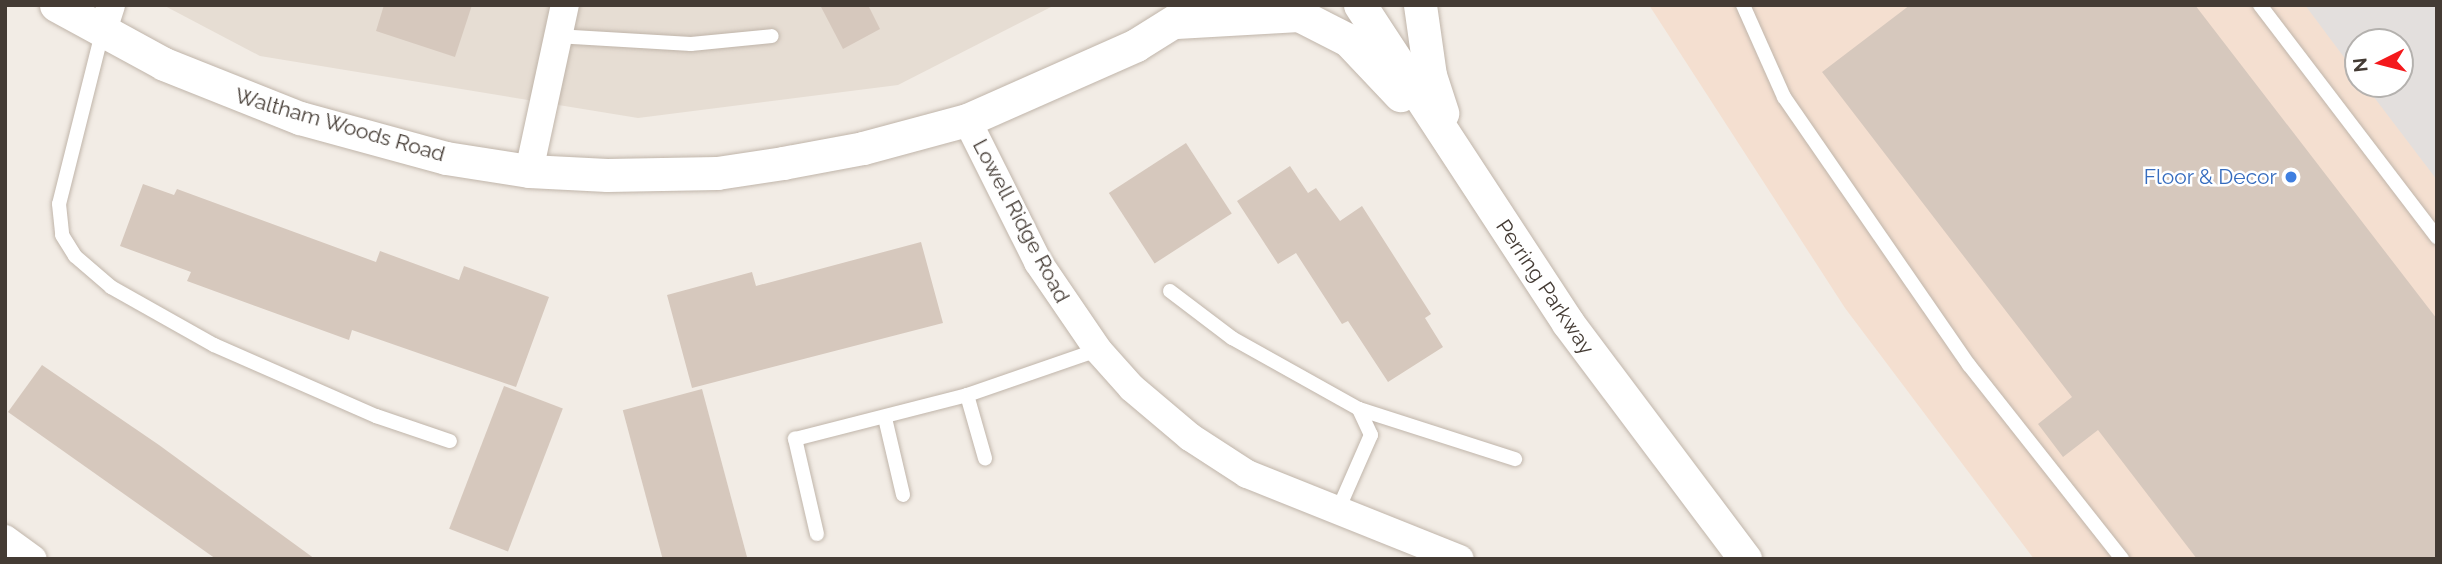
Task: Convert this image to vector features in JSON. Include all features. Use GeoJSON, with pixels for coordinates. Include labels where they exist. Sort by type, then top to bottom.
{"type":"FeatureCollection","features":[{"type":"Feature","properties":{"kind":"street","name":"Waltham Woods Road"},"geometry":{"type":"LineString","coordinates":[[56,5],[106,19],[226,92],[300,118],[446,158],[529,171],[607,176],[717,173],[863,148],[967,120],[1092,65],[1188,13]]}},
{"type":"Feature","properties":{"kind":"street"},"geometry":{"type":"LineString","coordinates":[[529,171],[556,36],[565,5]]}},
{"type":"Feature","properties":{"kind":"street","name":"Perring Parkway"},"geometry":{"type":"LineString","coordinates":[[1360,5],[1568,323],[1745,559]]}},
{"type":"Feature","properties":{"kind":"street"},"geometry":{"type":"LineString","coordinates":[[1420,5],[1430,75],[1454,152]]}},
{"type":"Feature","properties":{"kind":"street"},"geometry":{"type":"LineString","coordinates":[[1188,13],[1299,15],[1323,23],[1348,40],[1454,152]]}},
{"type":"Feature","properties":{"kind":"street","name":"Lowell Ridge Road"},"geometry":{"type":"LineString","coordinates":[[967,120],[1038,262],[1098,351],[1132,388],[1190,437],[1247,474],[1460,559]]}},
{"type":"Feature","properties":{"kind":"street"},"geometry":{"type":"LineString","coordinates":[[5,539],[33,559]]}},
{"type":"Feature","properties":{"kind":"lane"},"geometry":{"type":"LineString","coordinates":[[1743,5],[1784,97],[1969,365],[2122,559]]}},
{"type":"Feature","properties":{"kind":"lane"},"geometry":{"type":"LineString","coordinates":[[2260,5],[2437,237]]}},
{"type":"Feature","properties":{"kind":"lane"},"geometry":{"type":"LineString","coordinates":[[106,19],[59,204],[62,235],[75,257],[111,287],[214,345],[330,397],[450,442]]}},
{"type":"Feature","properties":{"kind":"lane"},"geometry":{"type":"LineString","coordinates":[[556,36],[691,44],[772,36]]}},
{"type":"Feature","properties":{"kind":"lane"},"geometry":{"type":"LineString","coordinates":[[1170,291],[1232,338],[1359,408],[1515,459]]}},
{"type":"Feature","properties":{"kind":"lane"},"geometry":{"type":"LineString","coordinates":[[817,534],[795,439],[967,395],[1098,351]]}},
{"type":"Feature","properties":{"kind":"lane"},"geometry":{"type":"LineString","coordinates":[[967,395],[985,458]]}},
{"type":"Feature","properties":{"kind":"lane"},"geometry":{"type":"LineString","coordinates":[[1338,510],[1371,435],[1359,408]]}},
{"type":"Feature","properties":{"kind":"lane"},"geometry":{"type":"LineString","coordinates":[[885,418],[902,495]]}},
{"type":"Feature","properties":{"kind":"shaded area"},"geometry":{"type":"Polygon","coordinates":[[[163,5],[1055,5],[898,85],[638,118],[260,56],[163,5]]]}},
{"type":"Feature","properties":{"kind":"shaded area"},"geometry":{"type":"Polygon","coordinates":[[[1649,5],[2437,5],[2437,559],[2034,559],[1845,308],[1649,5]]]}},
{"type":"Feature","properties":{"kind":"shaded area"},"geometry":{"type":"Polygon","coordinates":[[[2305,5],[2437,5],[2437,180],[2375,98],[2414,98],[2414,28],[2344,28],[2344,57],[2305,5]]]}},
{"type":"Feature","properties":{"kind":"building"},"geometry":{"type":"Polygon","coordinates":[[[384,5],[472,5],[455,57],[376,31],[384,5]]]}},
{"type":"Feature","properties":{"kind":"building"},"geometry":{"type":"Polygon","coordinates":[[[820,5],[868,5],[880,29],[843,49],[820,5]]]}},
{"type":"Feature","properties":{"kind":"building"},"geometry":{"type":"Polygon","coordinates":[[[1910,5],[2195,5],[2437,319],[2437,559],[2197,559],[2098,430],[2063,457],[2038,424],[2072,397],[1822,72],[1910,5]]]}},
{"type":"Feature","properties":{"kind":"building"},"geometry":{"type":"Polygon","coordinates":[[[1186,143],[1232,213],[1155,264],[1109,193],[1186,143]]]}},
{"type":"Feature","properties":{"kind":"building"},"geometry":{"type":"Polygon","coordinates":[[[1290,166],[1308,193],[1316,188],[1340,221],[1362,206],[1431,314],[1425,318],[1443,347],[1388,382],[1348,321],[1342,324],[1296,253],[1278,264],[1237,201],[1290,166]]]}},
{"type":"Feature","properties":{"kind":"building"},"geometry":{"type":"Polygon","coordinates":[[[143,184],[174,195],[177,189],[376,262],[380,251],[459,280],[464,266],[549,297],[516,387],[352,330],[349,340],[187,281],[191,272],[120,246],[143,184]]]}},
{"type":"Feature","properties":{"kind":"building"},"geometry":{"type":"Polygon","coordinates":[[[921,242],[943,323],[692,388],[667,295],[752,272],[756,286],[921,242]]]}},
{"type":"Feature","properties":{"kind":"building"},"geometry":{"type":"Polygon","coordinates":[[[42,365],[159,445],[315,559],[216,559],[8,412],[42,365]]]}},
{"type":"Feature","properties":{"kind":"building"},"geometry":{"type":"Polygon","coordinates":[[[504,386],[563,409],[508,551],[449,529],[504,386]]]}},
{"type":"Feature","properties":{"kind":"building"},"geometry":{"type":"Polygon","coordinates":[[[702,389],[748,559],[663,559],[623,410],[702,389]]]}},
{"type":"Feature","properties":{"kind":"place","name":"Floor & Decor"},"geometry":{"type":"Point","coordinates":[2291,177]}}]}
